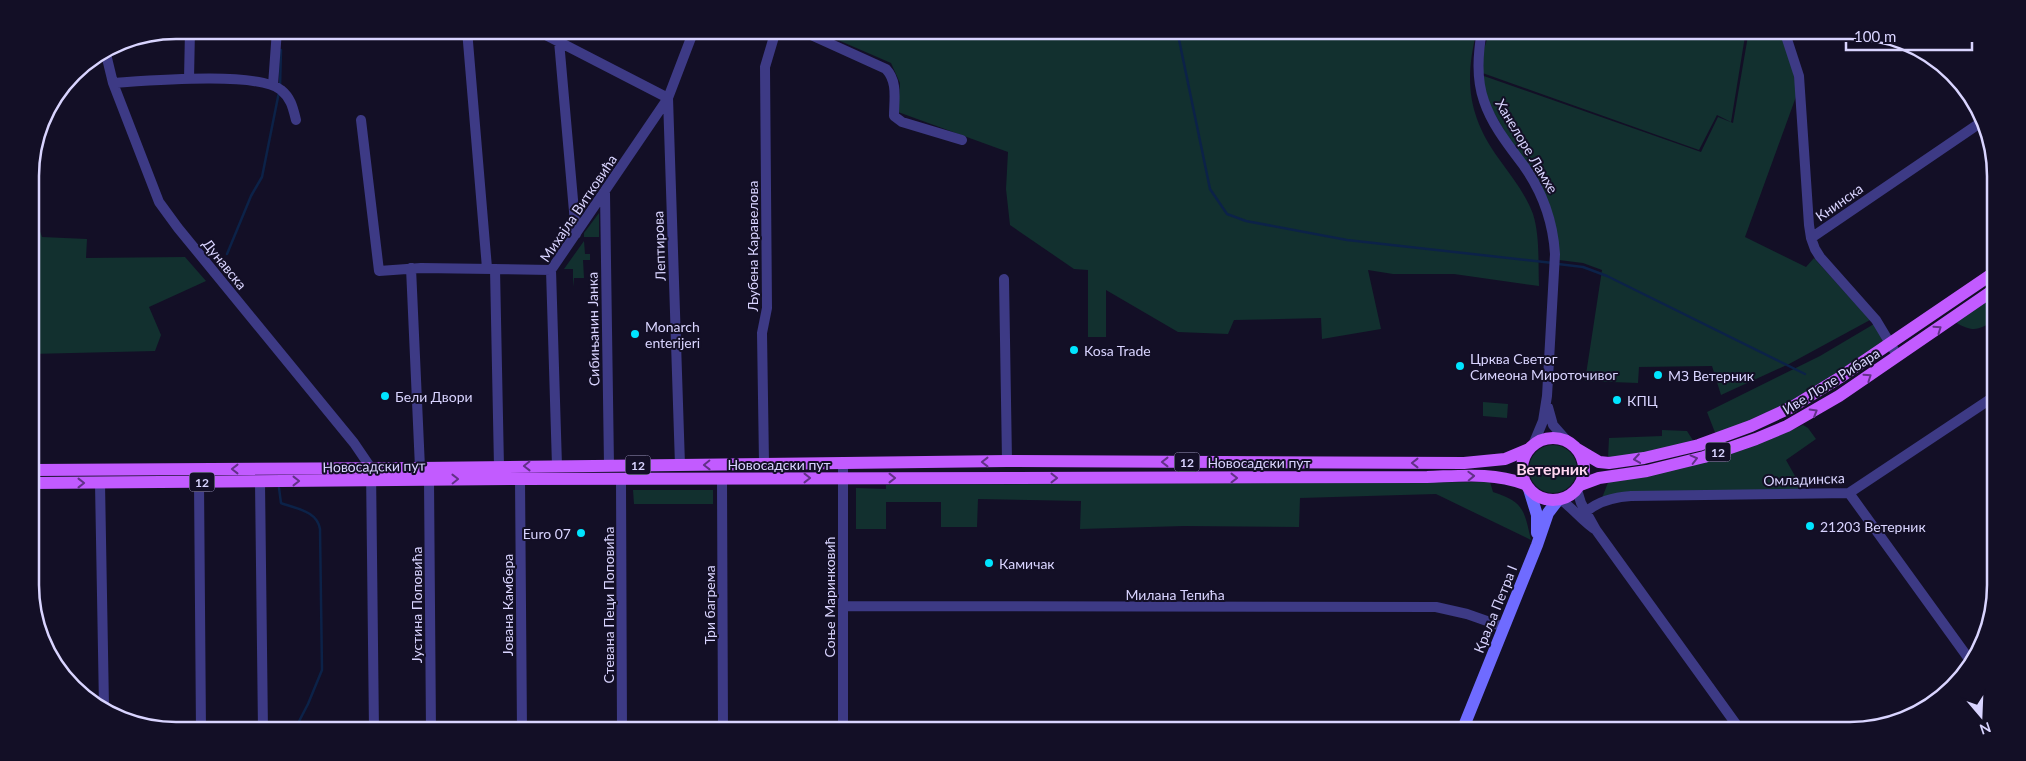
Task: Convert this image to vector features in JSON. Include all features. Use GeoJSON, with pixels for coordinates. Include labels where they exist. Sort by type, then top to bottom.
{"type":"FeatureCollection","features":[{"type":"Feature","properties":{"kind":"main road","name":"Иве Лоле Рибара"},"geometry":{"type":"LineString","coordinates":[[1572,445],[1599,462],[1608,463],[1644,458],[1699,445],[1752,426],[1792,407],[1987,277]]}},
{"type":"Feature","properties":{"kind":"main road","name":"Иве Лоле Рибара"},"geometry":{"type":"LineString","coordinates":[[1578,487],[1599,478],[1647,471],[1704,457],[1756,439],[1808,416],[1898,357],[1987,295]]}},
{"type":"Feature","properties":{"kind":"main road","name":"12"},"geometry":{"type":"LineString","coordinates":[[1531,447],[1547,438],[1558,438],[1572,445]]}},
{"type":"Feature","properties":{"kind":"main road"},"geometry":{"type":"LineString","coordinates":[[1572,445],[1582,458],[1584,469],[1578,487]]}},
{"type":"Feature","properties":{"kind":"main road","name":"Новосадски пут"},"geometry":{"type":"LineString","coordinates":[[39,483],[260,482],[371,474],[420,468],[557,466],[843,462],[1464,463],[1518,455],[1531,447]]}},
{"type":"Feature","properties":{"kind":"main road"},"geometry":{"type":"LineString","coordinates":[[1527,487],[1522,474],[1522,464],[1531,447]]}},
{"type":"Feature","properties":{"kind":"main road","name":"Новосадски пут"},"geometry":{"type":"LineString","coordinates":[[39,470],[371,474],[429,480],[1486,475],[1503,477],[1527,487]]}},
{"type":"Feature","properties":{"kind":"main road","name":"12"},"geometry":{"type":"LineString","coordinates":[[1527,487],[1542,499],[1560,500],[1578,487]]}},
{"type":"Feature","properties":{"kind":"street"},"geometry":{"type":"LineString","coordinates":[[188,79],[190,39]]}},
{"type":"Feature","properties":{"kind":"street"},"geometry":{"type":"LineString","coordinates":[[273,85],[276,39]]}},
{"type":"Feature","properties":{"kind":"street"},"geometry":{"type":"LineString","coordinates":[[467,39],[491,268],[499,467]]}},
{"type":"Feature","properties":{"kind":"street"},"geometry":{"type":"LineString","coordinates":[[555,39],[668,98]]}},
{"type":"Feature","properties":{"kind":"street","name":"Лептирова"},"geometry":{"type":"LineString","coordinates":[[680,465],[668,98],[691,39]]}},
{"type":"Feature","properties":{"kind":"street","name":"Љубена Каравелова"},"geometry":{"type":"LineString","coordinates":[[764,464],[762,333],[767,308],[765,67],[773,39]]}},
{"type":"Feature","properties":{"kind":"street"},"geometry":{"type":"LineString","coordinates":[[820,39],[886,69],[893,76],[895,83],[894,116],[902,122],[962,140]]}},
{"type":"Feature","properties":{"kind":"street","name":"Ханелоре Ламхе"},"geometry":{"type":"LineString","coordinates":[[1481,39],[1478,55],[1480,84],[1484,102],[1492,119],[1536,184],[1544,201],[1554,233],[1547,396],[1543,421],[1531,447]]}},
{"type":"Feature","properties":{"kind":"street"},"geometry":{"type":"LineString","coordinates":[[1787,39],[1799,76],[1811,238]]}},
{"type":"Feature","properties":{"kind":"street"},"geometry":{"type":"LineString","coordinates":[[559,41],[576,234]]}},
{"type":"Feature","properties":{"kind":"street","name":"Дунавска"},"geometry":{"type":"LineString","coordinates":[[107,57],[113,82],[159,202],[178,228],[354,443],[371,474]]}},
{"type":"Feature","properties":{"kind":"street"},"geometry":{"type":"LineString","coordinates":[[113,82],[188,79],[243,80],[273,85],[280,88],[290,99],[296,120]]}},
{"type":"Feature","properties":{"kind":"street","name":"Михајла Витковића"},"geometry":{"type":"LineString","coordinates":[[557,466],[551,270],[668,98]]}},
{"type":"Feature","properties":{"kind":"street"},"geometry":{"type":"LineString","coordinates":[[361,120],[379,271],[411,268],[551,270]]}},
{"type":"Feature","properties":{"kind":"street","name":"Книнска"},"geometry":{"type":"LineString","coordinates":[[1898,357],[1876,320],[1820,258],[1811,238],[1978,125]]}},
{"type":"Feature","properties":{"kind":"street","name":"Сибињанин Јанка"},"geometry":{"type":"LineString","coordinates":[[605,193],[609,466]]}},
{"type":"Feature","properties":{"kind":"street"},"geometry":{"type":"LineString","coordinates":[[411,268],[420,468]]}},
{"type":"Feature","properties":{"kind":"street"},"geometry":{"type":"LineString","coordinates":[[1004,279],[1007,462]]}},
{"type":"Feature","properties":{"kind":"street","name":"Ханелоре Ламхе"},"geometry":{"type":"LineString","coordinates":[[1547,396],[1551,420],[1572,445]]}},
{"type":"Feature","properties":{"kind":"street","name":"Омладинска"},"geometry":{"type":"LineString","coordinates":[[1587,511],[1612,499],[1631,496],[1849,493],[1987,401]]}},
{"type":"Feature","properties":{"kind":"street","name":"Соње Маринковић"},"geometry":{"type":"LineString","coordinates":[[843,462],[843,722]]}},
{"type":"Feature","properties":{"kind":"street"},"geometry":{"type":"LineString","coordinates":[[371,474],[374,722]]}},
{"type":"Feature","properties":{"kind":"street","name":"Јована Камбера"},"geometry":{"type":"LineString","coordinates":[[520,479],[522,722]]}},
{"type":"Feature","properties":{"kind":"street","name":"Три багрема"},"geometry":{"type":"LineString","coordinates":[[722,479],[724,722]]}},
{"type":"Feature","properties":{"kind":"street","name":"Јустина Поповића"},"geometry":{"type":"LineString","coordinates":[[429,480],[431,722]]}},
{"type":"Feature","properties":{"kind":"street","name":"Стевана Пеци Поповића"},"geometry":{"type":"LineString","coordinates":[[621,480],[622,722]]}},
{"type":"Feature","properties":{"kind":"street"},"geometry":{"type":"LineString","coordinates":[[198,482],[201,722]]}},
{"type":"Feature","properties":{"kind":"street"},"geometry":{"type":"LineString","coordinates":[[260,482],[262,722]]}},
{"type":"Feature","properties":{"kind":"street"},"geometry":{"type":"LineString","coordinates":[[100,483],[104,701]]}},
{"type":"Feature","properties":{"kind":"street"},"geometry":{"type":"LineString","coordinates":[[1527,487],[1537,515],[1537,545]]}},
{"type":"Feature","properties":{"kind":"street"},"geometry":{"type":"LineString","coordinates":[[1578,487],[1581,502],[1596,530],[1735,722]]}},
{"type":"Feature","properties":{"kind":"street"},"geometry":{"type":"LineString","coordinates":[[1849,493],[1967,656]]}},
{"type":"Feature","properties":{"kind":"street"},"geometry":{"type":"LineString","coordinates":[[1560,500],[1572,508],[1587,525],[1596,530]]}},
{"type":"Feature","properties":{"kind":"street","name":"Краља Петра I"},"geometry":{"type":"LineString","coordinates":[[1466,722],[1537,545],[1548,512],[1560,500]]}},
{"type":"Feature","properties":{"kind":"street","name":"Милана Тепића"},"geometry":{"type":"LineString","coordinates":[[843,606],[1436,607],[1467,614],[1504,627]]}},
{"type":"Feature","properties":{"kind":"green space"},"geometry":{"type":"Polygon","coordinates":[[[836,39],[1475,39],[1470,82],[1475,113],[1489,143],[1522,192],[1533,214],[1538,240],[1539,286],[1454,274],[1393,274],[1368,270],[1381,329],[1322,339],[1321,318],[1234,320],[1228,334],[1178,332],[1106,290],[1106,337],[1088,337],[1088,270],[1074,269],[1010,225],[1006,189],[1008,152],[898,112],[900,83],[891,63],[836,39]]]}},
{"type":"Feature","properties":{"kind":"green space"},"geometry":{"type":"Polygon","coordinates":[[[1487,39],[1745,39],[1731,122],[1717,115],[1699,150],[1477,71],[1487,39]]]}},
{"type":"Feature","properties":{"kind":"green space"},"geometry":{"type":"Polygon","coordinates":[[[1747,39],[1784,39],[1792,65],[1797,94],[1745,237],[1806,267],[1814,258],[1870,320],[1789,364],[1721,395],[1712,366],[1639,367],[1638,383],[1585,381],[1602,270],[1583,263],[1559,260],[1554,218],[1488,102],[1481,75],[1701,152],[1718,117],[1733,123],[1747,39]]]}},
{"type":"Feature","properties":{"kind":"green space"},"geometry":{"type":"Polygon","coordinates":[[[599,213],[599,237],[584,237],[584,233],[599,213]]]}},
{"type":"Feature","properties":{"kind":"green space"},"geometry":{"type":"Polygon","coordinates":[[[39,229],[42,237],[87,239],[86,258],[185,257],[206,281],[149,307],[161,335],[155,351],[39,354],[39,229]]]}},
{"type":"Feature","properties":{"kind":"green space"},"geometry":{"type":"Polygon","coordinates":[[[584,241],[585,254],[590,254],[590,260],[583,260],[584,278],[574,278],[573,287],[573,269],[564,269],[584,241]]]}},
{"type":"Feature","properties":{"kind":"green space"},"geometry":{"type":"Polygon","coordinates":[[[1987,300],[1987,325],[1971,329],[1955,322],[1987,300]]]}},
{"type":"Feature","properties":{"kind":"green space"},"geometry":{"type":"Polygon","coordinates":[[[1874,324],[1886,342],[1797,399],[1716,435],[1707,412],[1820,356],[1874,324]]]}},
{"type":"Feature","properties":{"kind":"green space"},"geometry":{"type":"Polygon","coordinates":[[[1483,402],[1508,404],[1507,418],[1483,416],[1483,402]]]}},
{"type":"Feature","properties":{"kind":"green space"},"geometry":{"type":"Polygon","coordinates":[[[1803,425],[1808,428],[1816,439],[1786,460],[1804,492],[1631,491],[1602,498],[1609,480],[1766,441],[1803,425]]]}},
{"type":"Feature","properties":{"kind":"green space"},"geometry":{"type":"Polygon","coordinates":[[[1662,430],[1687,431],[1694,442],[1656,451],[1608,458],[1609,438],[1662,436],[1662,430]]]}},
{"type":"Feature","properties":{"kind":"green space"},"geometry":{"type":"Polygon","coordinates":[[[1548,445],[1558,445],[1570,452],[1577,464],[1577,474],[1570,486],[1558,493],[1548,493],[1540,489],[1533,482],[1529,474],[1529,464],[1533,456],[1540,449],[1548,445]]]}},
{"type":"Feature","properties":{"kind":"green space"},"geometry":{"type":"Polygon","coordinates":[[[1490,482],[1493,492],[1511,500],[1521,508],[1531,540],[1436,494],[1300,498],[1299,527],[1184,526],[1080,529],[1081,501],[978,499],[977,527],[941,527],[941,502],[886,502],[886,529],[856,529],[856,488],[886,489],[886,485],[1490,482]]]}},
{"type":"Feature","properties":{"kind":"green space"},"geometry":{"type":"Polygon","coordinates":[[[633,490],[713,490],[713,504],[634,504],[633,490]]]}},
{"type":"Feature","properties":{"kind":"waterway"},"geometry":{"type":"LineString","coordinates":[[1179,39],[1210,189],[1227,214],[1246,221],[1347,240],[1553,263]]}},
{"type":"Feature","properties":{"kind":"waterway"},"geometry":{"type":"LineString","coordinates":[[280,87],[281,50]]}},
{"type":"Feature","properties":{"kind":"waterway"},"geometry":{"type":"LineString","coordinates":[[227,254],[251,196],[262,177],[279,92]]}},
{"type":"Feature","properties":{"kind":"waterway"},"geometry":{"type":"LineString","coordinates":[[1558,264],[1583,267],[1607,276],[1805,374]]}},
{"type":"Feature","properties":{"kind":"waterway"},"geometry":{"type":"LineString","coordinates":[[279,488],[281,503],[311,514],[320,529],[322,670],[299,722]]}},
{"type":"Feature","properties":{"kind":"place","name":"Monarch enterijeri"},"geometry":{"type":"Point","coordinates":[635,334]}},
{"type":"Feature","properties":{"kind":"place","name":"Kosa Trade"},"geometry":{"type":"Point","coordinates":[1074,350]}},
{"type":"Feature","properties":{"kind":"place","name":"Црква Светог Симеона Мироточивог"},"geometry":{"type":"Point","coordinates":[1460,366]}},
{"type":"Feature","properties":{"kind":"place","name":"МЗ Ветерник"},"geometry":{"type":"Point","coordinates":[1658,375]}},
{"type":"Feature","properties":{"kind":"place","name":"Бели Двори"},"geometry":{"type":"Point","coordinates":[385,396]}},
{"type":"Feature","properties":{"kind":"place","name":"КПЦ"},"geometry":{"type":"Point","coordinates":[1617,400]}},
{"type":"Feature","properties":{"kind":"place","name":"21203 Ветерник"},"geometry":{"type":"Point","coordinates":[1810,526]}},
{"type":"Feature","properties":{"kind":"place","name":"Euro 07"},"geometry":{"type":"Point","coordinates":[581,533]}},
{"type":"Feature","properties":{"kind":"place","name":"Камичак"},"geometry":{"type":"Point","coordinates":[989,563]}},
{"type":"Feature","properties":{"kind":"district","name":"Ветерник"},"geometry":{"type":"Point","coordinates":[1552,468]}}]}
